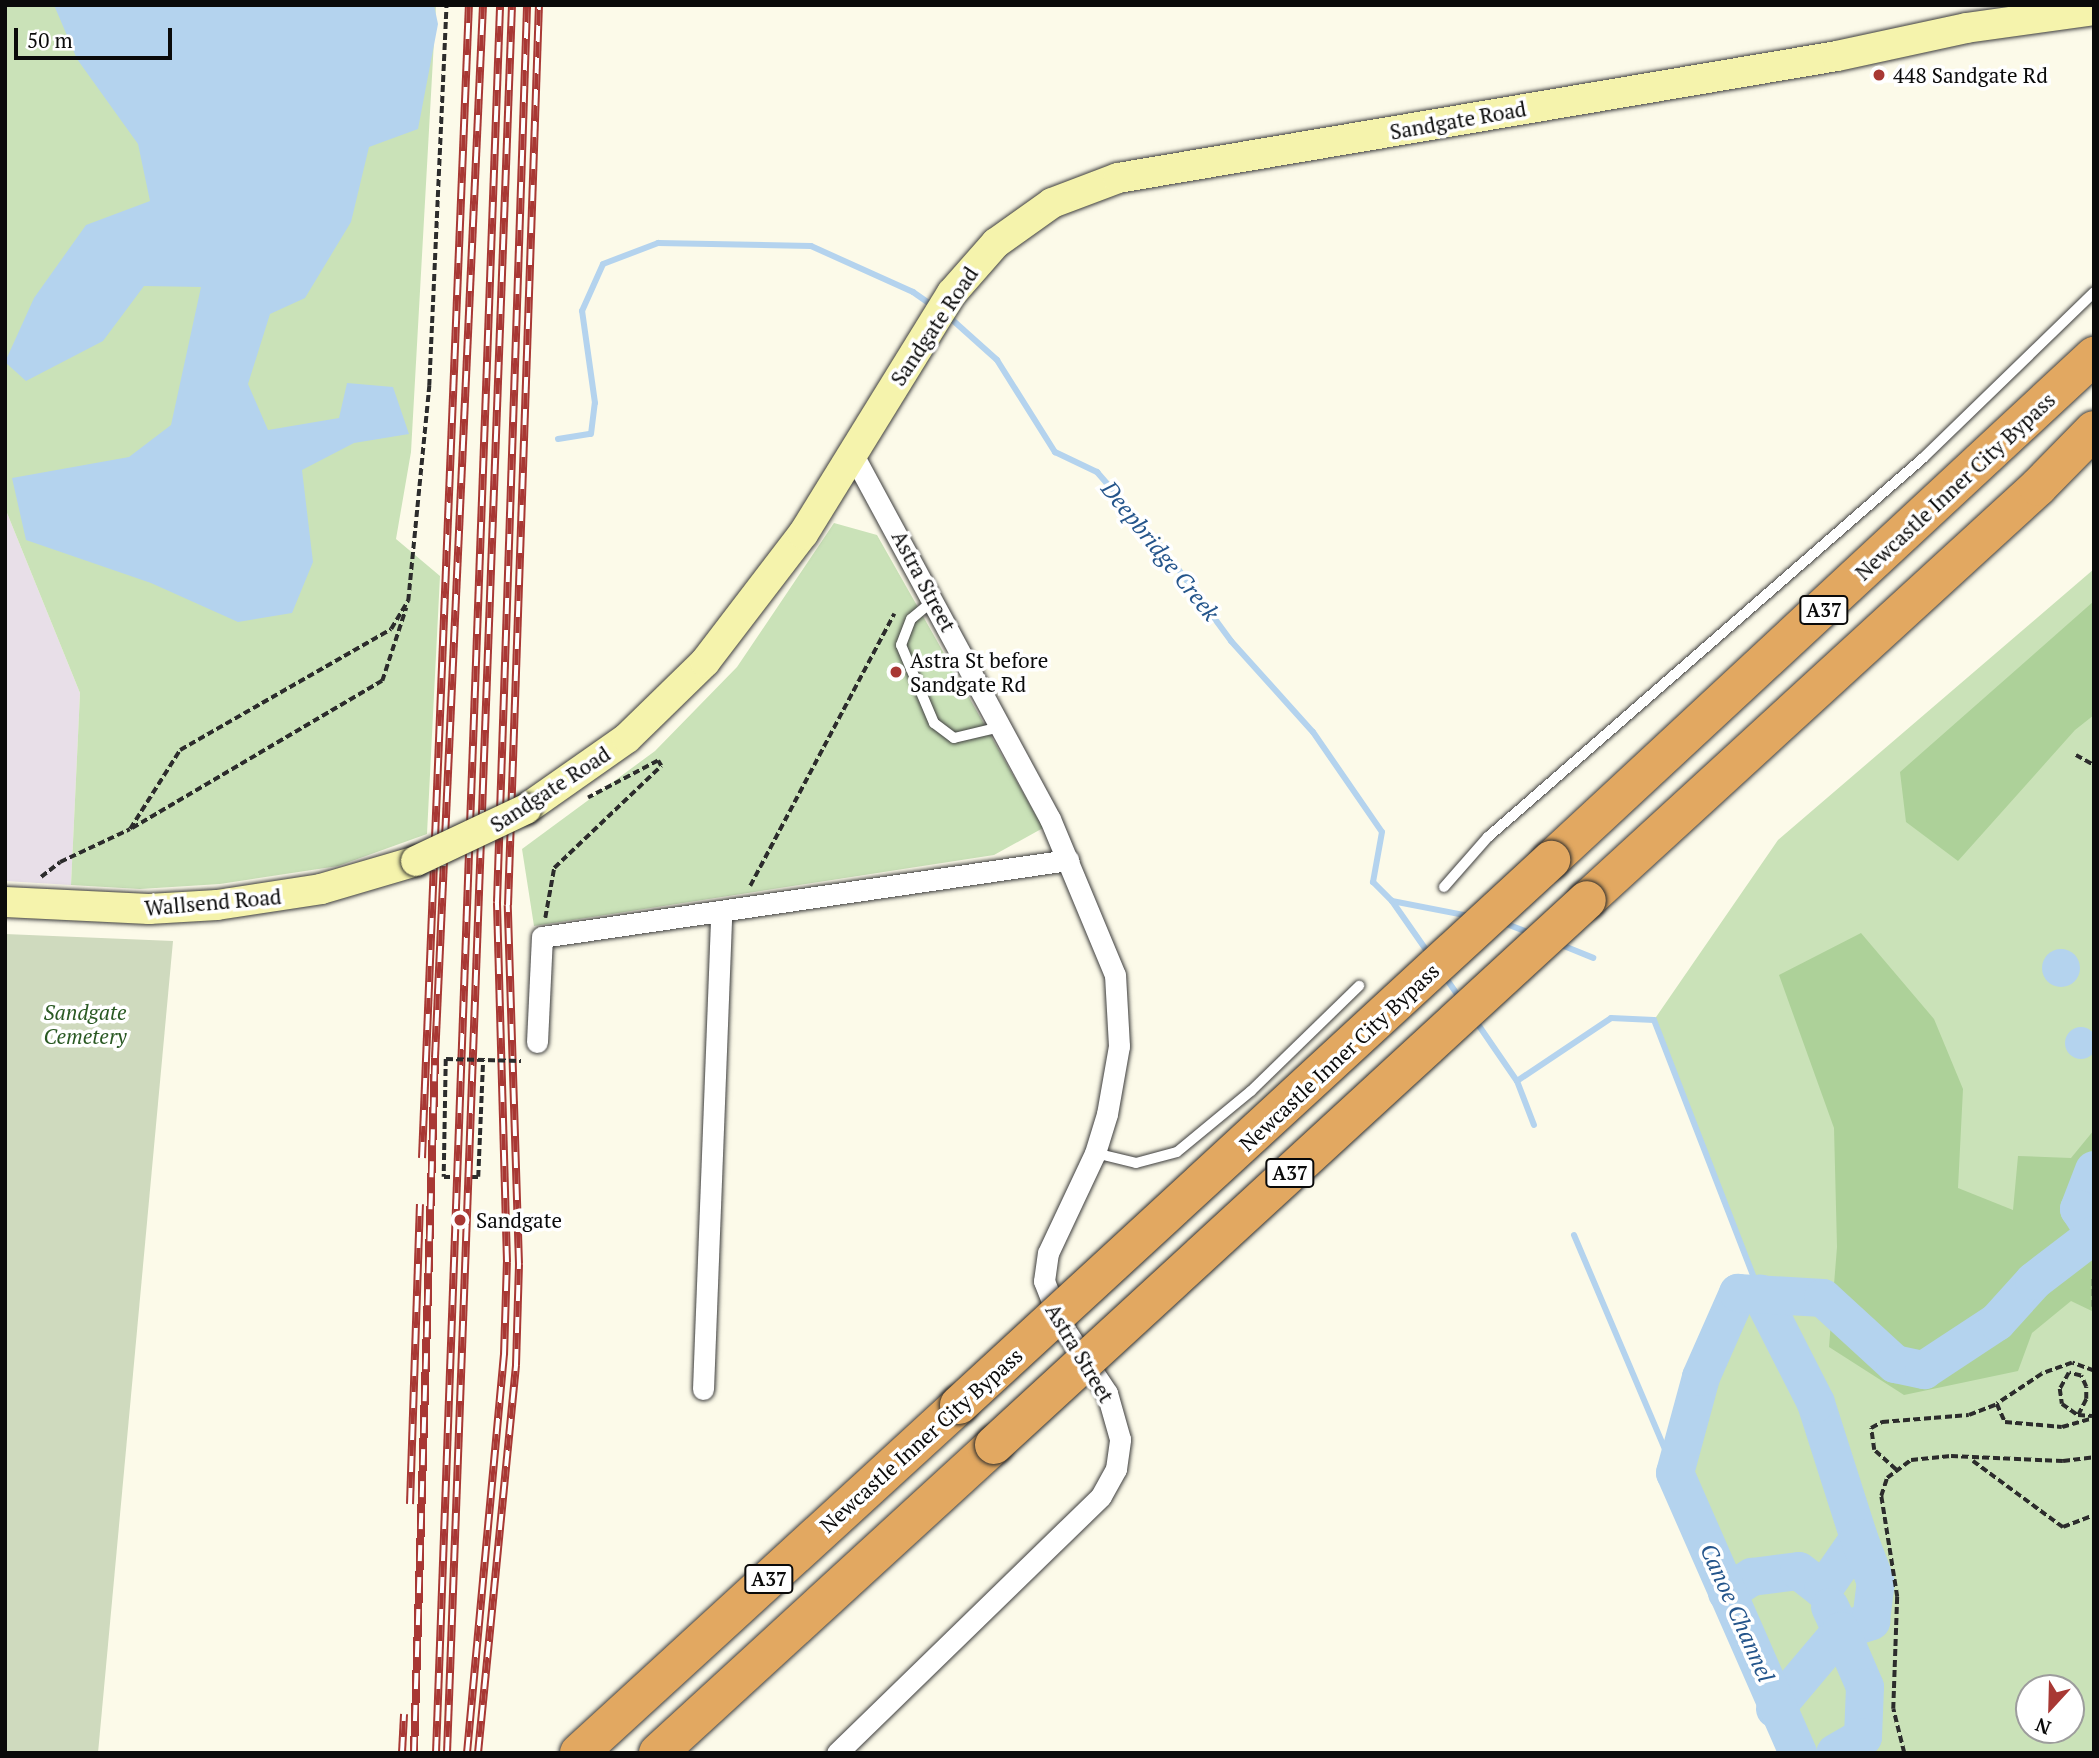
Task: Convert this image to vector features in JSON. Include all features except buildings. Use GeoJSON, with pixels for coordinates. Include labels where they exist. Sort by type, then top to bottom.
{"type":"FeatureCollection","features":[{"type":"Feature","properties":{"kind":"highway","name":"Newcastle Inner City Bypass"},"geometry":{"type":"LineString","coordinates":[[579,1753],[1551,860],[2094,356]]}},
{"type":"Feature","properties":{"kind":"highway","name":"A37"},"geometry":{"type":"LineString","coordinates":[[658,1753],[2038,487],[2094,430]]}},
{"type":"Feature","properties":{"kind":"highway"},"geometry":{"type":"LineString","coordinates":[[2038,487],[2094,446]]}},
{"type":"Feature","properties":{"kind":"main road","name":"Sandgate Road"},"geometry":{"type":"LineString","coordinates":[[416,861],[526,809],[627,738],[705,662],[803,534],[952,293],[971,268],[1022,222],[1052,203],[1118,178],[1837,56],[1966,28],[2094,10]]}},
{"type":"Feature","properties":{"kind":"main road","name":"Sandgate Road"},"geometry":{"type":"LineString","coordinates":[[1837,56],[2094,25]]}},
{"type":"Feature","properties":{"kind":"main road","name":"Wallsend Road"},"geometry":{"type":"LineString","coordinates":[[7,902],[149,909],[217,905],[321,889],[416,861]]}},
{"type":"Feature","properties":{"kind":"street","name":"Astra Street"},"geometry":{"type":"LineString","coordinates":[[837,1753],[1090,1507],[1116,1469],[1120,1439],[1114,1409],[1052,1308],[1044,1281],[1048,1254],[1095,1153],[1114,1079],[1119,1010],[1115,975],[1068,860],[934,599],[853,454]]}},
{"type":"Feature","properties":{"kind":"street"},"geometry":{"type":"LineString","coordinates":[[537,1042],[542,937],[1068,860]]}},
{"type":"Feature","properties":{"kind":"street"},"geometry":{"type":"LineString","coordinates":[[703,1389],[730,910]]}},
{"type":"Feature","properties":{"kind":"lane"},"geometry":{"type":"LineString","coordinates":[[1444,887],[1488,837],[1923,458],[2094,292]]}},
{"type":"Feature","properties":{"kind":"lane"},"geometry":{"type":"LineString","coordinates":[[934,599],[911,620],[901,645],[934,723],[954,738],[1000,727]]}},
{"type":"Feature","properties":{"kind":"lane"},"geometry":{"type":"LineString","coordinates":[[1095,1153],[1136,1163],[1177,1152],[1251,1091],[1359,986]]}},
{"type":"Feature","properties":{"kind":"path"},"geometry":{"type":"LineString","coordinates":[[7,902],[60,862],[130,829],[382,681],[408,601],[429,386],[446,5]]}},
{"type":"Feature","properties":{"kind":"path"},"geometry":{"type":"LineString","coordinates":[[730,910],[888,622],[902,607],[934,599]]}},
{"type":"Feature","properties":{"kind":"path"},"geometry":{"type":"LineString","coordinates":[[130,829],[180,750],[391,629],[408,601]]}},
{"type":"Feature","properties":{"kind":"path"},"geometry":{"type":"LineString","coordinates":[[2076,755],[2094,765]]}},
{"type":"Feature","properties":{"kind":"path"},"geometry":{"type":"LineString","coordinates":[[542,937],[554,868],[660,766],[658,761],[584,801]]}},
{"type":"Feature","properties":{"kind":"path"},"geometry":{"type":"LineString","coordinates":[[450,1177],[444,1177],[446,1059],[521,1061]]}},
{"type":"Feature","properties":{"kind":"path"},"geometry":{"type":"LineString","coordinates":[[472,1177],[478,1177],[483,1060]]}},
{"type":"Feature","properties":{"kind":"path"},"geometry":{"type":"LineString","coordinates":[[2094,1279],[2094,1307]]}},
{"type":"Feature","properties":{"kind":"path"},"geometry":{"type":"LineString","coordinates":[[1896,1470],[1874,1450],[1871,1427],[1882,1422],[1969,1415],[1997,1404],[2042,1374],[2073,1363],[2094,1371]]}},
{"type":"Feature","properties":{"kind":"path"},"geometry":{"type":"LineString","coordinates":[[2078,1415],[2087,1399],[2086,1387],[2081,1376],[2069,1373],[2060,1389],[2062,1404],[2078,1415],[2094,1417]]}},
{"type":"Feature","properties":{"kind":"path"},"geometry":{"type":"LineString","coordinates":[[1997,1404],[2005,1422],[2062,1427],[2094,1417]]}},
{"type":"Feature","properties":{"kind":"path"},"geometry":{"type":"LineString","coordinates":[[1904,1753],[1894,1721],[1898,1597],[1881,1496],[1896,1470],[1911,1460],[1951,1456],[1973,1460],[2063,1461],[2094,1457]]}},
{"type":"Feature","properties":{"kind":"path"},"geometry":{"type":"LineString","coordinates":[[1973,1460],[2063,1527],[2094,1515]]}},
{"type":"Feature","properties":{"kind":"shaded area"},"geometry":{"type":"Polygon","coordinates":[[[5,508],[80,693],[71,885],[5,881],[5,508]]]}},
{"type":"Feature","properties":{"kind":"green space"},"geometry":{"type":"Polygon","coordinates":[[[5,5],[436,5],[411,452],[396,539],[440,576],[427,834],[338,866],[220,884],[140,889],[71,885],[80,693],[5,508],[5,5]]]}},
{"type":"Feature","properties":{"kind":"green space"},"geometry":{"type":"Polygon","coordinates":[[[834,523],[877,535],[1043,828],[994,855],[534,926],[522,849],[655,751],[737,667],[834,523]]]}},
{"type":"Feature","properties":{"kind":"green space"},"geometry":{"type":"Polygon","coordinates":[[[2094,569],[2094,1753],[1798,1753],[1675,1473],[1701,1377],[1738,1293],[1760,1293],[1654,1020],[1778,840],[2094,569]]]}},
{"type":"Feature","properties":{"kind":"green space"},"geometry":{"type":"Polygon","coordinates":[[[2094,601],[2094,715],[2075,730],[1958,861],[1906,822],[1900,772],[2094,601]]]}},
{"type":"Feature","properties":{"kind":"green space"},"geometry":{"type":"Polygon","coordinates":[[[1861,933],[1934,1019],[1963,1089],[1958,1188],[2013,1210],[2018,1156],[2071,1158],[2094,1130],[2094,1312],[2071,1301],[2032,1333],[2018,1371],[1904,1395],[1829,1347],[1837,1247],[1834,1128],[1779,975],[1861,933]]]}},
{"type":"Feature","properties":{"kind":"green space","name":"Sandgate Cemetery"},"geometry":{"type":"Polygon","coordinates":[[[5,934],[173,941],[98,1753],[5,1753],[5,934]]]}},
{"type":"Feature","properties":{"kind":"water"},"geometry":{"type":"Polygon","coordinates":[[[54,5],[434,5],[438,24],[418,129],[369,147],[351,222],[305,298],[270,314],[248,384],[268,430],[339,418],[347,383],[393,387],[409,434],[354,443],[302,470],[313,562],[292,613],[238,622],[151,583],[26,540],[12,478],[129,457],[171,425],[201,287],[144,286],[103,341],[26,381],[5,362],[34,298],[86,225],[150,201],[138,144],[77,59],[54,5]]]}},
{"type":"Feature","properties":{"kind":"water"},"geometry":{"type":"Polygon","coordinates":[[[2061,949],[2075,954],[2080,968],[2075,982],[2061,987],[2047,982],[2042,968],[2047,954],[2061,949]]]}},
{"type":"Feature","properties":{"kind":"water"},"geometry":{"type":"Polygon","coordinates":[[[2081,1027],[2092,1032],[2097,1043],[2092,1054],[2081,1059],[2070,1054],[2065,1043],[2070,1032],[2081,1027]]]}},
{"type":"Feature","properties":{"kind":"waterway","name":"Deepbridge Creek"},"geometry":{"type":"LineString","coordinates":[[558,439],[591,434],[595,403],[582,311],[603,264],[658,243],[811,246],[913,292],[933,306]]}},
{"type":"Feature","properties":{"kind":"waterway","name":"Deepbridge Creek"},"geometry":{"type":"LineString","coordinates":[[948,316],[997,360],[1055,452],[1097,472],[1162,547],[1231,641],[1313,732],[1382,832],[1373,882],[1392,901]]}},
{"type":"Feature","properties":{"kind":"waterway"},"geometry":{"type":"LineString","coordinates":[[1429,954],[1392,901],[1469,916]]}},
{"type":"Feature","properties":{"kind":"waterway"},"geometry":{"type":"LineString","coordinates":[[1504,923],[1533,934]]}},
{"type":"Feature","properties":{"kind":"waterway"},"geometry":{"type":"LineString","coordinates":[[1559,944],[1593,958]]}},
{"type":"Feature","properties":{"kind":"waterway"},"geometry":{"type":"LineString","coordinates":[[1443,974],[1461,1000]]}},
{"type":"Feature","properties":{"kind":"waterway"},"geometry":{"type":"LineString","coordinates":[[1475,1020],[1517,1081],[1611,1018],[1654,1020],[1760,1293]]}},
{"type":"Feature","properties":{"kind":"waterway"},"geometry":{"type":"LineString","coordinates":[[1517,1081],[1534,1125]]}},
{"type":"Feature","properties":{"kind":"waterway","name":"Canoe Channel"},"geometry":{"type":"LineString","coordinates":[[2094,1170],[2079,1209],[2094,1232]]}},
{"type":"Feature","properties":{"kind":"waterway","name":"Canoe Channel"},"geometry":{"type":"LineString","coordinates":[[1574,1235],[1675,1473]]}},
{"type":"Feature","properties":{"kind":"waterway","name":"Canoe Channel"},"geometry":{"type":"LineString","coordinates":[[1798,1753],[1675,1473],[1701,1377],[1738,1293],[1823,1298],[1895,1364],[1924,1370],[1997,1322],[2034,1281],[2094,1235]]}},
{"type":"Feature","properties":{"kind":"waterway"},"geometry":{"type":"LineString","coordinates":[[1727,1593],[1752,1577],[1799,1571],[1823,1590],[1859,1538],[1816,1403],[1760,1293]]}},
{"type":"Feature","properties":{"kind":"waterway"},"geometry":{"type":"LineString","coordinates":[[1830,1607],[1841,1631],[1871,1621],[1876,1583],[1859,1538]]}},
{"type":"Feature","properties":{"kind":"waterway"},"geometry":{"type":"LineString","coordinates":[[1775,1709],[1841,1631],[1865,1687],[1863,1737],[1835,1753]]}},
{"type":"Feature","properties":{"kind":"railway"},"geometry":{"type":"LineString","coordinates":[[422,1158],[469,5]]}},
{"type":"Feature","properties":{"kind":"railway"},"geometry":{"type":"LineString","coordinates":[[414,1753],[435,1058],[483,5]]}},
{"type":"Feature","properties":{"kind":"railway"},"geometry":{"type":"LineString","coordinates":[[436,1753],[500,5]]}},
{"type":"Feature","properties":{"kind":"railway"},"geometry":{"type":"LineString","coordinates":[[447,1753],[512,5]]}},
{"type":"Feature","properties":{"kind":"railway"},"geometry":{"type":"LineString","coordinates":[[467,1753],[504,1355],[507,1262],[497,902],[527,5]]}},
{"type":"Feature","properties":{"kind":"railway"},"geometry":{"type":"LineString","coordinates":[[478,1753],[516,1365],[519,1264],[508,905],[539,5]]}},
{"type":"Feature","properties":{"kind":"railway"},"geometry":{"type":"LineString","coordinates":[[410,1504],[420,1204]]}},
{"type":"Feature","properties":{"kind":"railway"},"geometry":{"type":"LineString","coordinates":[[402,1753],[404,1714]]}},
{"type":"Feature","properties":{"kind":"place","name":"448 Sandgate Rd"},"geometry":{"type":"Point","coordinates":[1879,75]}},
{"type":"Feature","properties":{"kind":"place","name":"Astra St before Sandgate Rd"},"geometry":{"type":"Point","coordinates":[896,672]}},
{"type":"Feature","properties":{"kind":"place","name":"Sandgate"},"geometry":{"type":"Point","coordinates":[460,1220]}}]}
